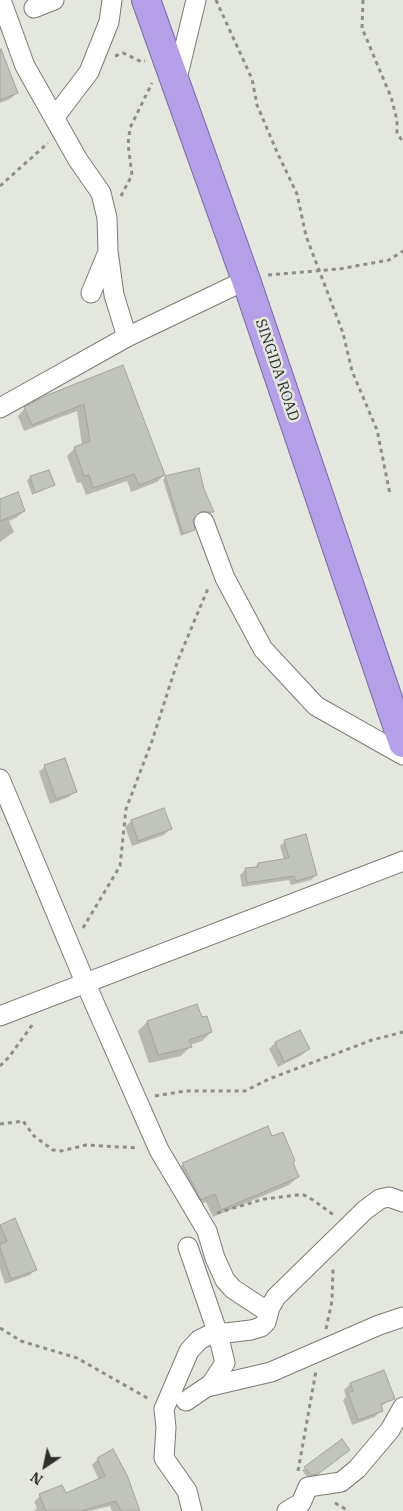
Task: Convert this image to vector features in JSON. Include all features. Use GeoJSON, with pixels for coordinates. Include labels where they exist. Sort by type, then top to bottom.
{"type":"FeatureCollection","features":[{"type":"Feature","properties":{"kind":"highway","name":"SINGIDA ROAD"},"geometry":{"type":"LineString","coordinates":[[146,0],[246,280],[403,743]]}},
{"type":"Feature","properties":{"kind":"street"},"geometry":{"type":"LineString","coordinates":[[34,8],[54,0]]}},
{"type":"Feature","properties":{"kind":"street"},"geometry":{"type":"LineString","coordinates":[[58,125],[89,72],[109,22],[112,0]]}},
{"type":"Feature","properties":{"kind":"street"},"geometry":{"type":"LineString","coordinates":[[171,70],[196,0]]}},
{"type":"Feature","properties":{"kind":"street"},"geometry":{"type":"LineString","coordinates":[[3,9],[25,66],[58,125],[101,193],[107,218],[108,250],[114,295],[127,337]]}},
{"type":"Feature","properties":{"kind":"street"},"geometry":{"type":"LineString","coordinates":[[91,293],[108,250]]}},
{"type":"Feature","properties":{"kind":"street"},"geometry":{"type":"LineString","coordinates":[[0,408],[127,337],[246,280]]}},
{"type":"Feature","properties":{"kind":"street"},"geometry":{"type":"LineString","coordinates":[[204,522],[225,578],[264,649],[316,706],[403,755]]}},
{"type":"Feature","properties":{"kind":"street"},"geometry":{"type":"LineString","coordinates":[[0,779],[158,1150],[207,1231],[215,1258],[225,1280],[233,1289],[268,1312]]}},
{"type":"Feature","properties":{"kind":"street"},"geometry":{"type":"LineString","coordinates":[[0,1016],[403,862]]}},
{"type":"Feature","properties":{"kind":"street"},"geometry":{"type":"LineString","coordinates":[[192,1511],[186,1491],[164,1458],[164,1409],[189,1351],[199,1340],[218,1334],[261,1327],[266,1322],[268,1312],[276,1297],[351,1223],[380,1199],[395,1197],[403,1202]]}},
{"type":"Feature","properties":{"kind":"street"},"geometry":{"type":"LineString","coordinates":[[186,1401],[207,1387],[225,1363],[218,1334],[188,1247]]}},
{"type":"Feature","properties":{"kind":"street"},"geometry":{"type":"LineString","coordinates":[[207,1387],[270,1372],[379,1325],[403,1317]]}},
{"type":"Feature","properties":{"kind":"street"},"geometry":{"type":"LineString","coordinates":[[287,1511],[301,1504],[308,1487],[341,1482],[357,1469],[390,1430],[403,1407]]}},
{"type":"Feature","properties":{"kind":"path"},"geometry":{"type":"LineString","coordinates":[[216,0],[252,79],[257,105],[276,152],[297,194],[306,236],[343,333],[352,371],[377,430],[390,494]]}},
{"type":"Feature","properties":{"kind":"path"},"geometry":{"type":"LineString","coordinates":[[363,0],[362,28],[391,97],[397,120],[397,133],[403,142]]}},
{"type":"Feature","properties":{"kind":"path"},"geometry":{"type":"LineString","coordinates":[[91,66],[123,53],[142,62],[171,70]]}},
{"type":"Feature","properties":{"kind":"path"},"geometry":{"type":"LineString","coordinates":[[107,218],[132,175],[128,144],[130,128],[152,82],[171,70]]}},
{"type":"Feature","properties":{"kind":"path"},"geometry":{"type":"LineString","coordinates":[[0,186],[58,125]]}},
{"type":"Feature","properties":{"kind":"path"},"geometry":{"type":"LineString","coordinates":[[246,280],[274,274],[389,260],[403,251]]}},
{"type":"Feature","properties":{"kind":"path"},"geometry":{"type":"LineString","coordinates":[[71,948],[120,866],[126,809],[152,741],[178,660],[219,562]]}},
{"type":"Feature","properties":{"kind":"path"},"geometry":{"type":"LineString","coordinates":[[0,1066],[10,1057],[34,1022]]}},
{"type":"Feature","properties":{"kind":"path"},"geometry":{"type":"LineString","coordinates":[[136,1099],[185,1091],[245,1091],[269,1079],[372,1040],[403,1032]]}},
{"type":"Feature","properties":{"kind":"path"},"geometry":{"type":"LineString","coordinates":[[0,1124],[22,1121],[34,1136],[53,1150],[61,1151],[86,1145],[158,1150]]}},
{"type":"Feature","properties":{"kind":"path"},"geometry":{"type":"LineString","coordinates":[[200,1219],[264,1199],[296,1195],[313,1200],[339,1218],[351,1223]]}},
{"type":"Feature","properties":{"kind":"path"},"geometry":{"type":"LineString","coordinates":[[0,1328],[21,1341],[77,1358],[164,1409]]}},
{"type":"Feature","properties":{"kind":"building"},"geometry":{"type":"Polygon","coordinates":[[[0,50],[18,93],[0,100],[0,50]]]}},
{"type":"Feature","properties":{"kind":"building"},"geometry":{"type":"Polygon","coordinates":[[[123,365],[165,475],[139,485],[134,474],[93,488],[89,475],[84,476],[74,447],[90,441],[84,404],[32,425],[24,407],[45,396],[123,365]]]}},
{"type":"Feature","properties":{"kind":"building"},"geometry":{"type":"Polygon","coordinates":[[[199,468],[204,489],[214,512],[200,512],[193,520],[195,530],[183,534],[165,476],[199,468]]]}},
{"type":"Feature","properties":{"kind":"building"},"geometry":{"type":"Polygon","coordinates":[[[49,470],[55,485],[35,493],[30,476],[49,470]]]}},
{"type":"Feature","properties":{"kind":"building"},"geometry":{"type":"Polygon","coordinates":[[[18,492],[25,511],[0,521],[0,499],[18,492]]]}},
{"type":"Feature","properties":{"kind":"building"},"geometry":{"type":"Polygon","coordinates":[[[65,758],[77,792],[56,799],[44,765],[65,758]]]}},
{"type":"Feature","properties":{"kind":"building"},"geometry":{"type":"Polygon","coordinates":[[[164,808],[172,829],[138,841],[131,820],[164,808]]]}},
{"type":"Feature","properties":{"kind":"building"},"geometry":{"type":"Polygon","coordinates":[[[306,834],[317,875],[296,881],[294,876],[247,883],[245,868],[258,867],[258,863],[289,858],[284,840],[306,834]]]}},
{"type":"Feature","properties":{"kind":"building"},"geometry":{"type":"Polygon","coordinates":[[[197,1004],[202,1017],[207,1016],[212,1032],[189,1040],[192,1047],[158,1055],[147,1021],[197,1004]]]}},
{"type":"Feature","properties":{"kind":"building"},"geometry":{"type":"Polygon","coordinates":[[[300,1030],[310,1049],[284,1062],[275,1042],[300,1030]]]}},
{"type":"Feature","properties":{"kind":"building"},"geometry":{"type":"Polygon","coordinates":[[[268,1126],[272,1136],[283,1132],[295,1161],[293,1162],[299,1177],[221,1210],[215,1194],[201,1200],[182,1163],[268,1126]]]}},
{"type":"Feature","properties":{"kind":"building"},"geometry":{"type":"Polygon","coordinates":[[[15,1218],[37,1270],[11,1279],[0,1248],[0,1244],[7,1241],[0,1225],[15,1218]]]}},
{"type":"Feature","properties":{"kind":"building"},"geometry":{"type":"Polygon","coordinates":[[[384,1370],[395,1399],[381,1404],[383,1411],[358,1420],[348,1393],[353,1391],[350,1383],[384,1370]]]}},
{"type":"Feature","properties":{"kind":"building"},"geometry":{"type":"Polygon","coordinates":[[[342,1439],[350,1450],[318,1474],[311,1475],[304,1467],[342,1439]]]}},
{"type":"Feature","properties":{"kind":"building"},"geometry":{"type":"Polygon","coordinates":[[[113,1449],[127,1475],[140,1511],[121,1511],[116,1501],[81,1511],[46,1511],[39,1494],[62,1485],[66,1493],[105,1476],[97,1458],[113,1449]]]}}]}
